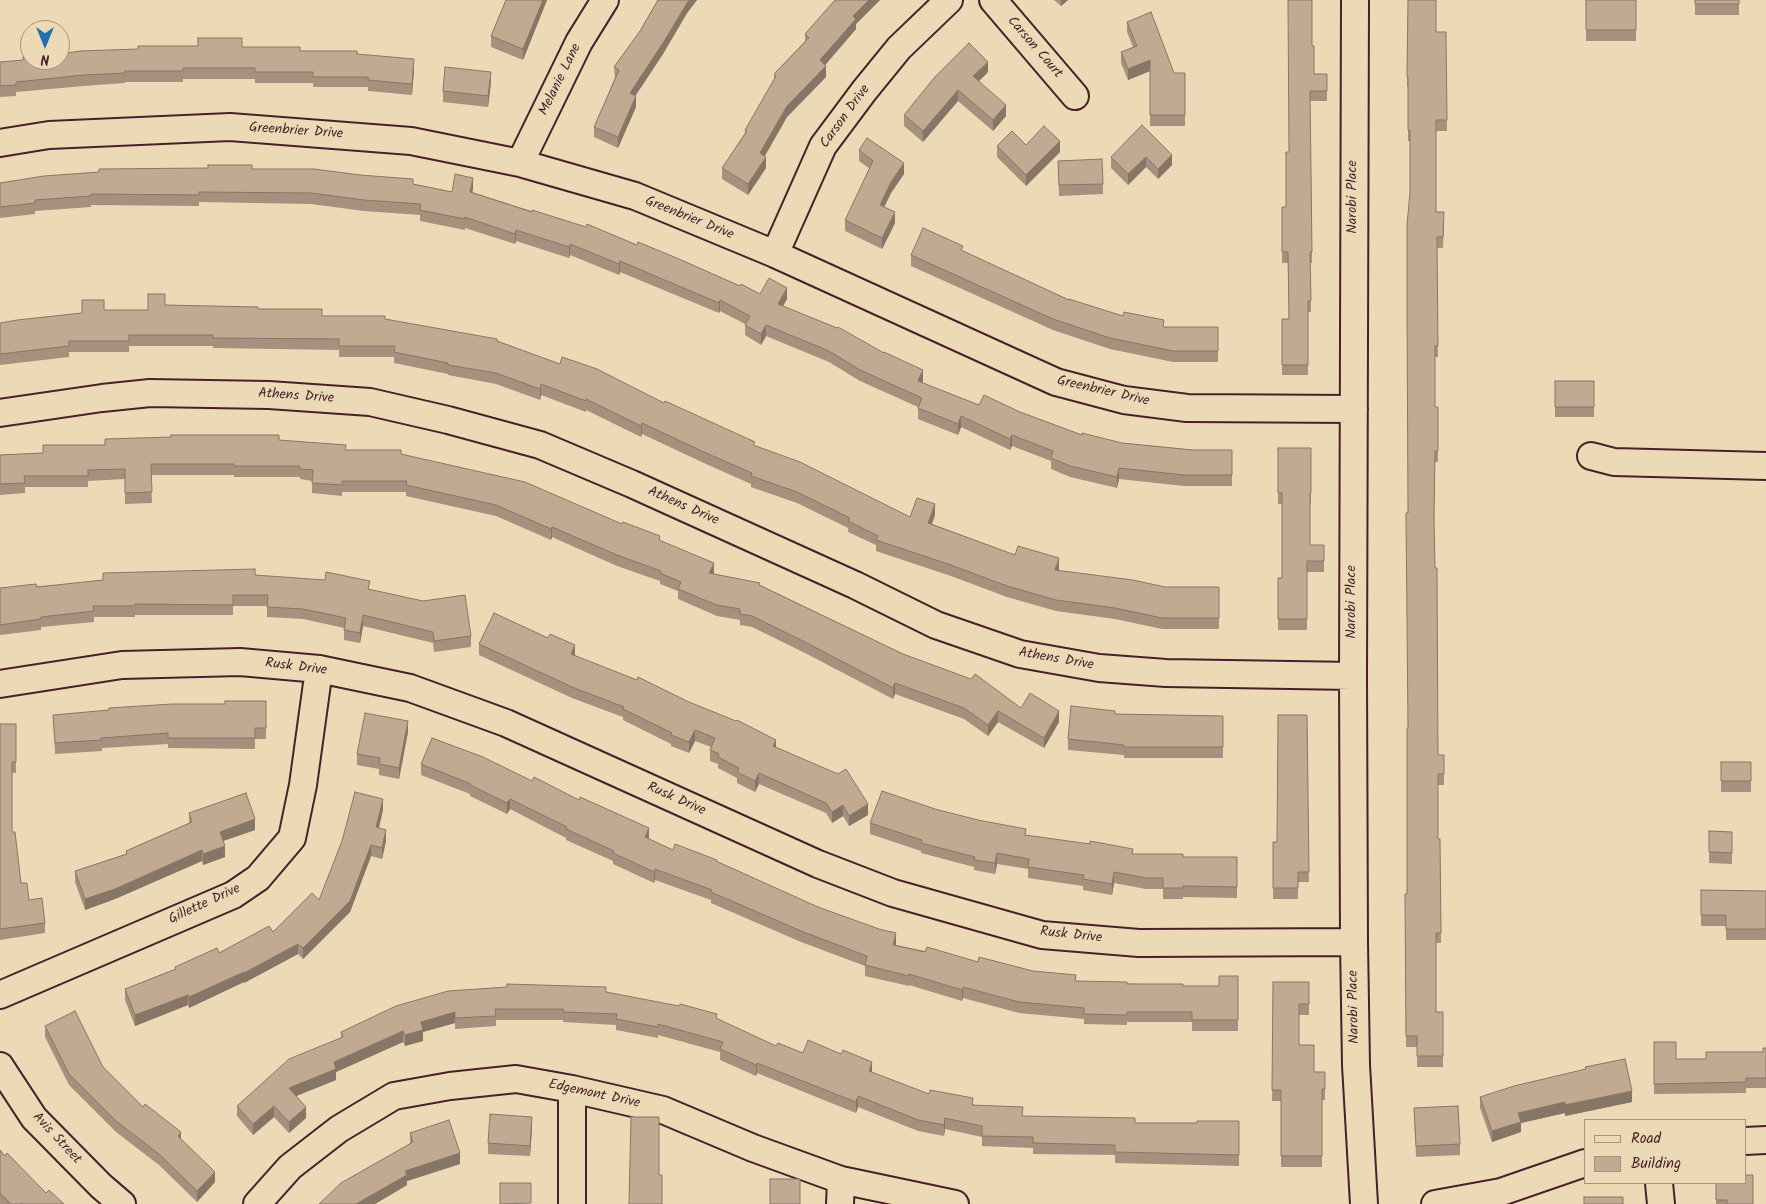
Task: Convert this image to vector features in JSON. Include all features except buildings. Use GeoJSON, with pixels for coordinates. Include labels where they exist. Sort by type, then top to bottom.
{"type":"FeatureCollection","features":[{"type":"Feature","properties":{"kind":"street","name":"Melanie Lane"},"geometry":{"type":"LineString","coordinates":[[520,163],[579,42],[606,0]]}},
{"type":"Feature","properties":{"kind":"street","name":"Carson Drive"},"geometry":{"type":"LineString","coordinates":[[775,254],[823,146],[899,48],[949,0]]}},
{"type":"Feature","properties":{"kind":"street","name":"Carson Court"},"geometry":{"type":"LineString","coordinates":[[993,0],[1075,96]]}},
{"type":"Feature","properties":{"kind":"street","name":"Narobi Place"},"geometry":{"type":"LineString","coordinates":[[1355,0],[1354,942],[1356,1065],[1364,1204]]}},
{"type":"Feature","properties":{"kind":"street","name":"Greenbrier Drive"},"geometry":{"type":"LineString","coordinates":[[0,143],[49,136],[230,127],[411,141],[520,163],[635,196],[775,254],[1056,382],[1124,400],[1187,408],[1354,409]]}},
{"type":"Feature","properties":{"kind":"street","name":"Athens Drive"},"geometry":{"type":"LineString","coordinates":[[0,413],[150,393],[269,395],[370,402],[448,420],[540,445],[632,484],[846,581],[936,626],[1020,654],[1099,668],[1166,673],[1353,676]]}},
{"type":"Feature","properties":{"kind":"street"},"geometry":{"type":"LineString","coordinates":[[1591,456],[1614,462],[1766,466]]}},
{"type":"Feature","properties":{"kind":"street","name":"Rusk Drive"},"geometry":{"type":"LineString","coordinates":[[0,684],[122,666],[240,662],[319,669],[410,688],[506,723],[818,864],[893,893],[1042,935],[1139,942],[1354,942]]}},
{"type":"Feature","properties":{"kind":"street","name":"Gillette Drive"},"geometry":{"type":"LineString","coordinates":[[0,995],[233,895],[258,878],[292,838],[303,785],[319,669]]}},
{"type":"Feature","properties":{"kind":"street","name":"Avis Street"},"geometry":{"type":"LineString","coordinates":[[0,1066],[34,1118],[101,1186],[122,1204]]}},
{"type":"Feature","properties":{"kind":"street","name":"Edgemont Drive"},"geometry":{"type":"LineString","coordinates":[[257,1204],[290,1167],[339,1129],[394,1096],[450,1086],[516,1079],[572,1088],[664,1110],[753,1148],[841,1192],[956,1204]]}},
{"type":"Feature","properties":{"kind":"street"},"geometry":{"type":"LineString","coordinates":[[572,1088],[572,1204]]}},
{"type":"Feature","properties":{"kind":"street"},"geometry":{"type":"LineString","coordinates":[[1746,1141],[1766,1140]]}},
{"type":"Feature","properties":{"kind":"street"},"geometry":{"type":"LineString","coordinates":[[1435,1204],[1501,1192],[1584,1163]]}},
{"type":"Feature","properties":{"kind":"street"},"geometry":{"type":"LineString","coordinates":[[1659,1184],[1661,1204]]}}]}
